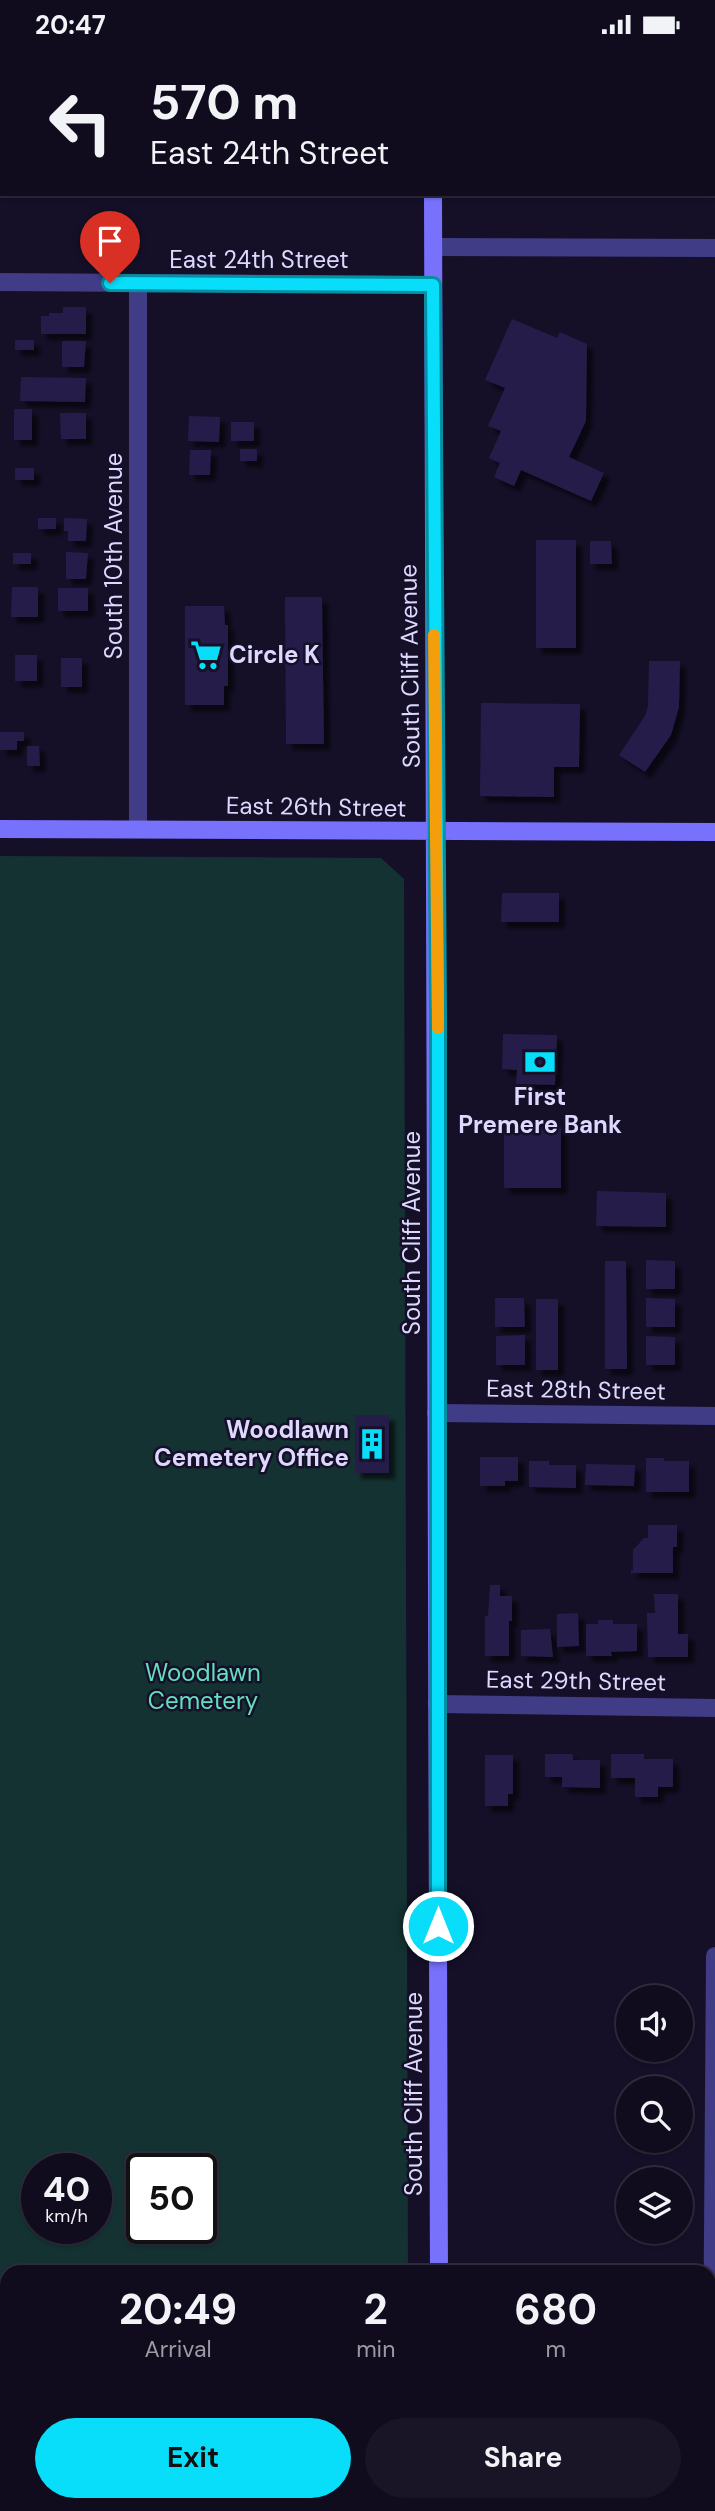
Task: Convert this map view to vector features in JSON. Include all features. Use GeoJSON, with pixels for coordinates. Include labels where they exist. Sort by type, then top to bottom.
{"type":"FeatureCollection","features":[{"type":"Feature","properties":{"kind":"main road","name":"South Cliff Avenue"},"geometry":{"type":"LineString","coordinates":[[433,196],[439,2265]]}},
{"type":"Feature","properties":{"kind":"main road","name":"East 26th Street"},"geometry":{"type":"LineString","coordinates":[[0,829],[715,832]]}},
{"type":"Feature","properties":{"kind":"street"},"geometry":{"type":"LineString","coordinates":[[433,247],[715,248]]}},
{"type":"Feature","properties":{"kind":"street","name":"East 24th Street"},"geometry":{"type":"LineString","coordinates":[[0,282],[433,285]]}},
{"type":"Feature","properties":{"kind":"street","name":"South 10th Avenue"},"geometry":{"type":"LineString","coordinates":[[138,283],[138,829]]}},
{"type":"Feature","properties":{"kind":"street","name":"East 28th Street"},"geometry":{"type":"LineString","coordinates":[[436,1413],[715,1416]]}},
{"type":"Feature","properties":{"kind":"street","name":"East 29th Street"},"geometry":{"type":"LineString","coordinates":[[437,1704],[715,1708]]}},
{"type":"Feature","properties":{"kind":"street"},"geometry":{"type":"LineString","coordinates":[[713,2265],[715,1956]]}},
{"type":"Feature","properties":{"kind":"green space","name":"Woodlawn Cemetery"},"geometry":{"type":"Polygon","coordinates":[[[0,856],[381,858],[404,879],[408,2265],[0,2265],[0,856]]]}},
{"type":"Feature","properties":{"kind":"building"},"geometry":{"type":"Polygon","coordinates":[[[63,307],[86,307],[86,334],[41,334],[41,316],[63,313],[63,307]]]}},
{"type":"Feature","properties":{"kind":"building"},"geometry":{"type":"Polygon","coordinates":[[[512,319],[557,338],[560,332],[587,344],[586,421],[569,457],[604,473],[591,501],[521,470],[514,486],[494,477],[500,463],[489,458],[501,431],[488,426],[505,388],[485,380],[512,319]]]}},
{"type":"Feature","properties":{"kind":"building"},"geometry":{"type":"Polygon","coordinates":[[[15,340],[34,340],[34,350],[15,350],[15,340]]]}},
{"type":"Feature","properties":{"kind":"building"},"geometry":{"type":"Polygon","coordinates":[[[62,341],[86,341],[84,367],[62,367],[62,341]]]}},
{"type":"Feature","properties":{"kind":"building"},"geometry":{"type":"Polygon","coordinates":[[[21,377],[86,378],[85,402],[20,401],[21,377]]]}},
{"type":"Feature","properties":{"kind":"building"},"geometry":{"type":"Polygon","coordinates":[[[14,409],[32,409],[32,440],[14,440],[14,409]]]}},
{"type":"Feature","properties":{"kind":"building"},"geometry":{"type":"Polygon","coordinates":[[[60,413],[86,413],[86,439],[61,439],[60,413]]]}},
{"type":"Feature","properties":{"kind":"building"},"geometry":{"type":"Polygon","coordinates":[[[189,416],[220,417],[219,442],[188,441],[189,416]]]}},
{"type":"Feature","properties":{"kind":"building"},"geometry":{"type":"Polygon","coordinates":[[[231,422],[254,422],[254,441],[231,441],[231,422]]]}},
{"type":"Feature","properties":{"kind":"building"},"geometry":{"type":"Polygon","coordinates":[[[240,449],[257,449],[257,461],[240,461],[240,449]]]}},
{"type":"Feature","properties":{"kind":"building"},"geometry":{"type":"Polygon","coordinates":[[[190,450],[211,450],[210,475],[189,475],[190,450]]]}},
{"type":"Feature","properties":{"kind":"building"},"geometry":{"type":"Polygon","coordinates":[[[15,468],[34,468],[34,480],[15,480],[15,468]]]}},
{"type":"Feature","properties":{"kind":"building"},"geometry":{"type":"Polygon","coordinates":[[[38,518],[56,518],[56,529],[38,529],[38,518]]]}},
{"type":"Feature","properties":{"kind":"building"},"geometry":{"type":"Polygon","coordinates":[[[64,518],[87,519],[86,541],[68,541],[68,531],[64,531],[64,518]]]}},
{"type":"Feature","properties":{"kind":"building"},"geometry":{"type":"Polygon","coordinates":[[[536,540],[576,540],[576,648],[536,648],[536,540]]]}},
{"type":"Feature","properties":{"kind":"building"},"geometry":{"type":"Polygon","coordinates":[[[590,541],[611,541],[612,564],[590,564],[590,541]]]}},
{"type":"Feature","properties":{"kind":"building"},"geometry":{"type":"Polygon","coordinates":[[[66,552],[88,553],[86,579],[66,579],[66,552]]]}},
{"type":"Feature","properties":{"kind":"building"},"geometry":{"type":"Polygon","coordinates":[[[13,553],[31,553],[31,564],[13,564],[13,553]]]}},
{"type":"Feature","properties":{"kind":"building"},"geometry":{"type":"Polygon","coordinates":[[[12,587],[38,587],[38,617],[11,617],[12,587]]]}},
{"type":"Feature","properties":{"kind":"building"},"geometry":{"type":"Polygon","coordinates":[[[58,588],[88,588],[88,611],[58,611],[58,588]]]}},
{"type":"Feature","properties":{"kind":"building","name":"Circle K"},"geometry":{"type":"Polygon","coordinates":[[[285,597],[322,597],[324,744],[286,744],[285,597]]]}},
{"type":"Feature","properties":{"kind":"building","name":"Circle K"},"geometry":{"type":"Polygon","coordinates":[[[185,606],[224,606],[225,625],[228,625],[228,686],[224,686],[224,705],[185,705],[185,606]]]}},
{"type":"Feature","properties":{"kind":"building"},"geometry":{"type":"Polygon","coordinates":[[[15,655],[37,655],[37,681],[15,681],[15,655]]]}},
{"type":"Feature","properties":{"kind":"building"},"geometry":{"type":"Polygon","coordinates":[[[61,658],[82,658],[82,687],[61,687],[61,658]]]}},
{"type":"Feature","properties":{"kind":"building"},"geometry":{"type":"Polygon","coordinates":[[[649,661],[680,661],[679,707],[671,735],[645,772],[619,755],[645,716],[648,706],[649,661]]]}},
{"type":"Feature","properties":{"kind":"building"},"geometry":{"type":"Polygon","coordinates":[[[481,703],[580,704],[579,767],[554,767],[554,797],[480,796],[481,703]]]}},
{"type":"Feature","properties":{"kind":"building"},"geometry":{"type":"Polygon","coordinates":[[[0,732],[24,732],[24,741],[17,741],[17,750],[0,750],[0,732]]]}},
{"type":"Feature","properties":{"kind":"building"},"geometry":{"type":"Polygon","coordinates":[[[27,746],[39,746],[40,766],[27,766],[27,746]]]}},
{"type":"Feature","properties":{"kind":"building"},"geometry":{"type":"Polygon","coordinates":[[[502,893],[559,893],[559,922],[501,922],[502,893]]]}},
{"type":"Feature","properties":{"kind":"building"},"geometry":{"type":"Polygon","coordinates":[[[503,1034],[557,1035],[555,1085],[516,1084],[517,1070],[502,1069],[503,1034]]]}},
{"type":"Feature","properties":{"kind":"building"},"geometry":{"type":"Polygon","coordinates":[[[504,1127],[561,1127],[561,1188],[504,1188],[504,1127]]]}},
{"type":"Feature","properties":{"kind":"building"},"geometry":{"type":"Polygon","coordinates":[[[597,1191],[666,1193],[666,1227],[596,1226],[597,1191]]]}},
{"type":"Feature","properties":{"kind":"building"},"geometry":{"type":"Polygon","coordinates":[[[646,1260],[675,1261],[675,1289],[646,1289],[646,1260]]]}},
{"type":"Feature","properties":{"kind":"building"},"geometry":{"type":"Polygon","coordinates":[[[605,1261],[626,1261],[627,1369],[605,1369],[605,1261]]]}},
{"type":"Feature","properties":{"kind":"building"},"geometry":{"type":"Polygon","coordinates":[[[495,1298],[524,1298],[525,1327],[495,1327],[495,1298]]]}},
{"type":"Feature","properties":{"kind":"building"},"geometry":{"type":"Polygon","coordinates":[[[646,1298],[675,1299],[675,1327],[646,1327],[646,1298]]]}},
{"type":"Feature","properties":{"kind":"building"},"geometry":{"type":"Polygon","coordinates":[[[536,1299],[558,1299],[558,1370],[536,1370],[536,1299]]]}},
{"type":"Feature","properties":{"kind":"building"},"geometry":{"type":"Polygon","coordinates":[[[525,1335],[525,1365],[496,1365],[496,1336],[525,1335]]]}},
{"type":"Feature","properties":{"kind":"building"},"geometry":{"type":"Polygon","coordinates":[[[646,1336],[675,1337],[675,1365],[646,1365],[646,1336]]]}},
{"type":"Feature","properties":{"kind":"building","name":"Woodlawn Cemetery Office"},"geometry":{"type":"Polygon","coordinates":[[[355,1415],[389,1415],[389,1473],[355,1473],[355,1415]]]}},
{"type":"Feature","properties":{"kind":"building"},"geometry":{"type":"Polygon","coordinates":[[[480,1457],[518,1457],[518,1481],[505,1481],[505,1486],[480,1486],[480,1457]]]}},
{"type":"Feature","properties":{"kind":"building"},"geometry":{"type":"Polygon","coordinates":[[[646,1458],[689,1461],[689,1492],[646,1492],[646,1458]]]}},
{"type":"Feature","properties":{"kind":"building"},"geometry":{"type":"Polygon","coordinates":[[[529,1461],[549,1461],[549,1465],[576,1465],[576,1488],[529,1487],[529,1461]]]}},
{"type":"Feature","properties":{"kind":"building"},"geometry":{"type":"Polygon","coordinates":[[[586,1464],[635,1465],[634,1486],[585,1485],[586,1464]]]}},
{"type":"Feature","properties":{"kind":"building"},"geometry":{"type":"Polygon","coordinates":[[[648,1525],[677,1525],[677,1547],[673,1547],[673,1573],[631,1573],[633,1550],[644,1538],[648,1538],[648,1525]]]}},
{"type":"Feature","properties":{"kind":"building"},"geometry":{"type":"Polygon","coordinates":[[[490,1585],[500,1585],[500,1596],[512,1596],[509,1656],[485,1656],[485,1616],[488,1616],[490,1585]]]}},
{"type":"Feature","properties":{"kind":"building"},"geometry":{"type":"Polygon","coordinates":[[[654,1594],[678,1594],[678,1634],[688,1634],[688,1657],[648,1657],[647,1613],[655,1613],[654,1594]]]}},
{"type":"Feature","properties":{"kind":"building"},"geometry":{"type":"Polygon","coordinates":[[[578,1613],[579,1646],[557,1647],[557,1614],[578,1613]]]}},
{"type":"Feature","properties":{"kind":"building"},"geometry":{"type":"Polygon","coordinates":[[[598,1620],[613,1620],[613,1624],[637,1624],[637,1651],[611,1652],[612,1656],[586,1656],[586,1624],[598,1624],[598,1620]]]}},
{"type":"Feature","properties":{"kind":"building"},"geometry":{"type":"Polygon","coordinates":[[[550,1629],[553,1657],[521,1656],[521,1630],[550,1629]]]}},
{"type":"Feature","properties":{"kind":"building"},"geometry":{"type":"Polygon","coordinates":[[[545,1754],[573,1754],[573,1760],[600,1760],[600,1788],[562,1787],[562,1777],[545,1777],[545,1754]]]}},
{"type":"Feature","properties":{"kind":"building"},"geometry":{"type":"Polygon","coordinates":[[[611,1754],[644,1754],[644,1759],[673,1759],[673,1787],[658,1787],[658,1797],[635,1797],[635,1778],[611,1778],[611,1754]]]}},
{"type":"Feature","properties":{"kind":"building"},"geometry":{"type":"Polygon","coordinates":[[[485,1755],[513,1755],[513,1794],[508,1794],[508,1806],[485,1806],[485,1755]]]}},
{"type":"Feature","properties":{"kind":"slow traffic"},"geometry":{"type":"LineString","coordinates":[[434,635],[438,1028]]}},
{"type":"Feature","properties":{"kind":"place","name":"Circle K"},"geometry":{"type":"Point","coordinates":[206,655]}},
{"type":"Feature","properties":{"kind":"place","name":"First Premere Bank"},"geometry":{"type":"Point","coordinates":[540,1062]}},
{"type":"Feature","properties":{"kind":"place","name":"Woodlawn Cemetery Office"},"geometry":{"type":"Point","coordinates":[372,1444]}},
{"type":"Feature","properties":{"kind":"route"},"geometry":{"type":"LineString","coordinates":[[110,283],[433,285],[438,1015],[438,1926]]}}]}
